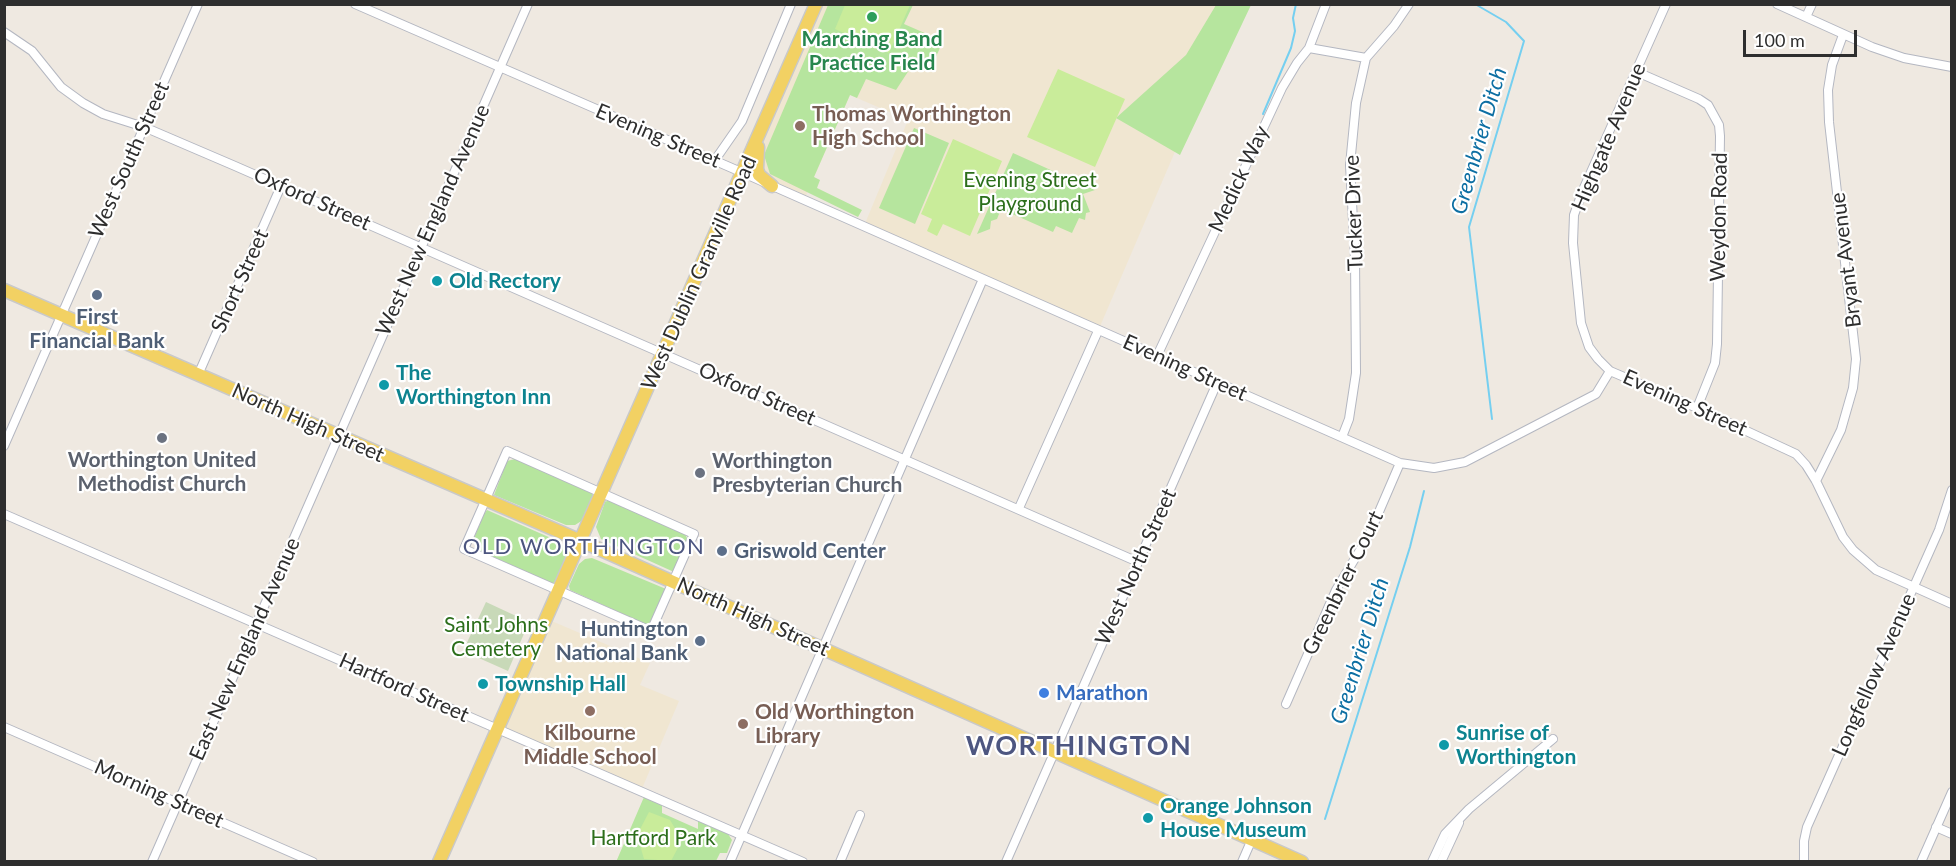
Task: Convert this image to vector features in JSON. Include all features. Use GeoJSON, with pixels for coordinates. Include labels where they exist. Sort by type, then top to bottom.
{"type":"FeatureCollection","features":[{"type":"Feature","properties":{"kind":"main road","name":"West Dublin Granville Road"},"geometry":{"type":"LineString","coordinates":[[439,861],[816,4]]}},
{"type":"Feature","properties":{"kind":"main road"},"geometry":{"type":"LineString","coordinates":[[759,136],[757,169],[759,175],[772,186]]}},
{"type":"Feature","properties":{"kind":"main road","name":"North High Street"},"geometry":{"type":"LineString","coordinates":[[4,291],[581,541],[1302,861]]}},
{"type":"Feature","properties":{"kind":"street","name":"West South Street"},"geometry":{"type":"LineString","coordinates":[[4,446],[198,4]]}},
{"type":"Feature","properties":{"kind":"street","name":"Evening Street"},"geometry":{"type":"LineString","coordinates":[[355,4],[715,160],[1401,463],[1434,468],[1466,462],[1596,394],[1610,371],[1791,451],[1806,465],[1843,537],[1853,550],[1876,570],[1952,604]]}},
{"type":"Feature","properties":{"kind":"street","name":"West New England Avenue"},"geometry":{"type":"LineString","coordinates":[[338,437],[528,4]]}},
{"type":"Feature","properties":{"kind":"street"},"geometry":{"type":"LineString","coordinates":[[715,160],[742,121],[791,4]]}},
{"type":"Feature","properties":{"kind":"street","name":"Medick Way"},"geometry":{"type":"LineString","coordinates":[[1158,356],[1282,88],[1309,48],[1326,4]]}},
{"type":"Feature","properties":{"kind":"street","name":"Tucker Drive"},"geometry":{"type":"LineString","coordinates":[[1341,437],[1349,419],[1356,373],[1355,258],[1350,165],[1356,103],[1366,58],[1394,26],[1409,4]]}},
{"type":"Feature","properties":{"kind":"street","name":"Highgate Avenue"},"geometry":{"type":"LineString","coordinates":[[1610,371],[1598,359],[1584,336],[1572,230],[1578,201],[1666,4]]}},
{"type":"Feature","properties":{"kind":"street"},"geometry":{"type":"LineString","coordinates":[[1777,4],[1844,35],[1904,58],[1952,67]]}},
{"type":"Feature","properties":{"kind":"street"},"geometry":{"type":"LineString","coordinates":[[1806,17],[1812,4]]}},
{"type":"Feature","properties":{"kind":"street","name":"Oxford Street"},"geometry":{"type":"LineString","coordinates":[[4,32],[32,51],[61,87],[103,114],[144,127],[281,186],[1138,562]]}},
{"type":"Feature","properties":{"kind":"street","name":"Bryant Avenue"},"geometry":{"type":"LineString","coordinates":[[1816,481],[1841,430],[1853,388],[1856,358],[1828,90],[1832,65],[1844,35]]}},
{"type":"Feature","properties":{"kind":"street"},"geometry":{"type":"LineString","coordinates":[[1309,48],[1366,58]]}},
{"type":"Feature","properties":{"kind":"street","name":"Weydon Road"},"geometry":{"type":"LineString","coordinates":[[1637,72],[1699,99],[1708,105],[1719,125],[1716,344],[1712,372],[1698,408]]}},
{"type":"Feature","properties":{"kind":"street","name":"Short Street"},"geometry":{"type":"LineString","coordinates":[[198,375],[281,186]]}},
{"type":"Feature","properties":{"kind":"street"},"geometry":{"type":"LineString","coordinates":[[730,861],[983,279]]}},
{"type":"Feature","properties":{"kind":"street"},"geometry":{"type":"LineString","coordinates":[[1019,508],[1098,331]]}},
{"type":"Feature","properties":{"kind":"street","name":"West North Street"},"geometry":{"type":"LineString","coordinates":[[1006,861],[1217,383]]}},
{"type":"Feature","properties":{"kind":"street","name":"East New England Avenue"},"geometry":{"type":"LineString","coordinates":[[152,861],[338,437]]}},
{"type":"Feature","properties":{"kind":"street"},"geometry":{"type":"LineString","coordinates":[[507,451],[694,534],[651,631],[464,549],[485,501],[507,451]]}},
{"type":"Feature","properties":{"kind":"street","name":"Greenbrier Court"},"geometry":{"type":"LineString","coordinates":[[1286,704],[1336,590],[1369,535],[1401,463]]}},
{"type":"Feature","properties":{"kind":"street","name":"Longfellow Avenue"},"geometry":{"type":"LineString","coordinates":[[1804,861],[1807,827],[1938,530],[1952,490]]}},
{"type":"Feature","properties":{"kind":"street","name":"Hartford Street"},"geometry":{"type":"LineString","coordinates":[[4,514],[803,861]]}},
{"type":"Feature","properties":{"kind":"street","name":"Morning Street"},"geometry":{"type":"LineString","coordinates":[[4,727],[313,861]]}},
{"type":"Feature","properties":{"kind":"street"},"geometry":{"type":"LineString","coordinates":[[1432,861],[1446,834],[1469,809],[1553,739]]}},
{"type":"Feature","properties":{"kind":"street"},"geometry":{"type":"LineString","coordinates":[[1921,861],[1952,792]]}},
{"type":"Feature","properties":{"kind":"street"},"geometry":{"type":"LineString","coordinates":[[840,861],[860,815]]}},
{"type":"Feature","properties":{"kind":"street"},"geometry":{"type":"LineString","coordinates":[[1441,861],[1460,819]]}},
{"type":"Feature","properties":{"kind":"street"},"geometry":{"type":"LineString","coordinates":[[1936,827],[1952,834]]}},
{"type":"Feature","properties":{"kind":"street"},"geometry":{"type":"LineString","coordinates":[[1242,861],[1251,839]]}},
{"type":"Feature","properties":{"kind":"shaded area"},"geometry":{"type":"Polygon","coordinates":[[[816,5],[1238,5],[1098,331],[864,226],[908,120],[850,95],[804,200],[759,175],[759,136],[816,5]]]}},
{"type":"Feature","properties":{"kind":"shaded area","name":"Kilbourne Middle School"},"geometry":{"type":"Polygon","coordinates":[[[547,619],[650,663],[640,685],[679,701],[641,791],[498,729],[547,619]]]}},
{"type":"Feature","properties":{"kind":"green space"},"geometry":{"type":"Polygon","coordinates":[[[828,5],[913,5],[904,24],[943,41],[931,68],[915,61],[896,90],[866,79],[857,98],[850,95],[814,177],[820,180],[817,188],[862,210],[858,217],[770,174],[764,155],[828,5]]]}},
{"type":"Feature","properties":{"kind":"green space","name":"Marching Band Practice Field"},"geometry":{"type":"Polygon","coordinates":[[[845,5],[910,5],[889,53],[835,29],[845,5]]]}},
{"type":"Feature","properties":{"kind":"green space"},"geometry":{"type":"Polygon","coordinates":[[[1216,5],[1251,5],[1180,155],[1116,118],[1186,55],[1216,5]]]}},
{"type":"Feature","properties":{"kind":"green space"},"geometry":{"type":"Polygon","coordinates":[[[1058,69],[1125,99],[1095,167],[1027,137],[1058,69]]]}},
{"type":"Feature","properties":{"kind":"green space"},"geometry":{"type":"Polygon","coordinates":[[[914,128],[949,143],[915,224],[879,208],[914,128]]]}},
{"type":"Feature","properties":{"kind":"green space"},"geometry":{"type":"Polygon","coordinates":[[[953,139],[1002,161],[970,236],[943,224],[937,236],[927,231],[932,219],[921,214],[953,139]]]}},
{"type":"Feature","properties":{"kind":"green space","name":"Evening Street Playground"},"geometry":{"type":"Polygon","coordinates":[[[1013,153],[1095,190],[1083,194],[1090,212],[1086,213],[1085,220],[1079,218],[1072,233],[1056,226],[1053,232],[1001,209],[997,219],[991,221],[990,229],[977,234],[1013,153]]]}},
{"type":"Feature","properties":{"kind":"green space"},"geometry":{"type":"Polygon","coordinates":[[[515,459],[592,493],[594,497],[583,520],[575,525],[566,525],[494,495],[507,461],[515,459]]]}},
{"type":"Feature","properties":{"kind":"green space"},"geometry":{"type":"Polygon","coordinates":[[[609,500],[685,534],[688,540],[674,572],[601,539],[596,527],[605,502],[609,500]]]}},
{"type":"Feature","properties":{"kind":"green space"},"geometry":{"type":"Polygon","coordinates":[[[487,510],[560,542],[566,550],[566,558],[555,583],[478,550],[474,538],[487,510]]]}},
{"type":"Feature","properties":{"kind":"green space"},"geometry":{"type":"Polygon","coordinates":[[[592,558],[666,589],[652,623],[645,624],[570,590],[569,586],[579,564],[585,559],[592,558]]]}},
{"type":"Feature","properties":{"kind":"green space","name":"Saint Johns Cemetery"},"geometry":{"type":"Polygon","coordinates":[[[486,602],[529,622],[508,671],[463,651],[486,602]]]}},
{"type":"Feature","properties":{"kind":"green space","name":"Hartford Park"},"geometry":{"type":"Polygon","coordinates":[[[644,797],[662,805],[662,813],[698,829],[698,821],[728,834],[732,840],[727,853],[720,853],[716,861],[616,862],[644,797]]]}},
{"type":"Feature","properties":{"kind":"green space"},"geometry":{"type":"Polygon","coordinates":[[[649,812],[670,820],[682,840],[671,861],[644,859],[637,835],[649,812]]]}},
{"type":"Feature","properties":{"kind":"waterway"},"geometry":{"type":"LineString","coordinates":[[1263,114],[1291,48],[1295,31],[1293,18],[1296,4]]}},
{"type":"Feature","properties":{"kind":"waterway","name":"Greenbrier Ditch"},"geometry":{"type":"LineString","coordinates":[[1475,4],[1506,22],[1524,41],[1469,227],[1492,419]]}},
{"type":"Feature","properties":{"kind":"waterway","name":"Greenbrier Ditch"},"geometry":{"type":"LineString","coordinates":[[1325,819],[1410,547],[1424,491]]}},
{"type":"Feature","properties":{"kind":"place","name":"Marching Band Practice Field"},"geometry":{"type":"Point","coordinates":[872,17]}},
{"type":"Feature","properties":{"kind":"place","name":"Thomas Worthington High School"},"geometry":{"type":"Point","coordinates":[800,126]}},
{"type":"Feature","properties":{"kind":"place","name":"Old Rectory"},"geometry":{"type":"Point","coordinates":[437,281]}},
{"type":"Feature","properties":{"kind":"place","name":"First Financial Bank"},"geometry":{"type":"Point","coordinates":[97,295]}},
{"type":"Feature","properties":{"kind":"place","name":"The Worthington Inn"},"geometry":{"type":"Point","coordinates":[384,385]}},
{"type":"Feature","properties":{"kind":"place","name":"Worthington United Methodist Church"},"geometry":{"type":"Point","coordinates":[162,438]}},
{"type":"Feature","properties":{"kind":"place","name":"Worthington Presbyterian Church"},"geometry":{"type":"Point","coordinates":[700,473]}},
{"type":"Feature","properties":{"kind":"place","name":"Griswold Center"},"geometry":{"type":"Point","coordinates":[722,551]}},
{"type":"Feature","properties":{"kind":"place","name":"Huntington National Bank"},"geometry":{"type":"Point","coordinates":[700,641]}},
{"type":"Feature","properties":{"kind":"place","name":"Township Hall"},"geometry":{"type":"Point","coordinates":[483,684]}},
{"type":"Feature","properties":{"kind":"place","name":"Marathon"},"geometry":{"type":"Point","coordinates":[1044,693]}},
{"type":"Feature","properties":{"kind":"place","name":"Kilbourne Middle School"},"geometry":{"type":"Point","coordinates":[590,711]}},
{"type":"Feature","properties":{"kind":"place","name":"Old Worthington Library"},"geometry":{"type":"Point","coordinates":[743,724]}},
{"type":"Feature","properties":{"kind":"place","name":"Sunrise of Worthington"},"geometry":{"type":"Point","coordinates":[1444,745]}},
{"type":"Feature","properties":{"kind":"place","name":"Orange Johnson House Museum"},"geometry":{"type":"Point","coordinates":[1148,818]}},
{"type":"Feature","properties":{"kind":"district","name":"OLD WORTHINGTON"},"geometry":{"type":"Point","coordinates":[584,547]}},
{"type":"Feature","properties":{"kind":"district","name":"WORTHINGTON"},"geometry":{"type":"Point","coordinates":[1079,746]}}]}
